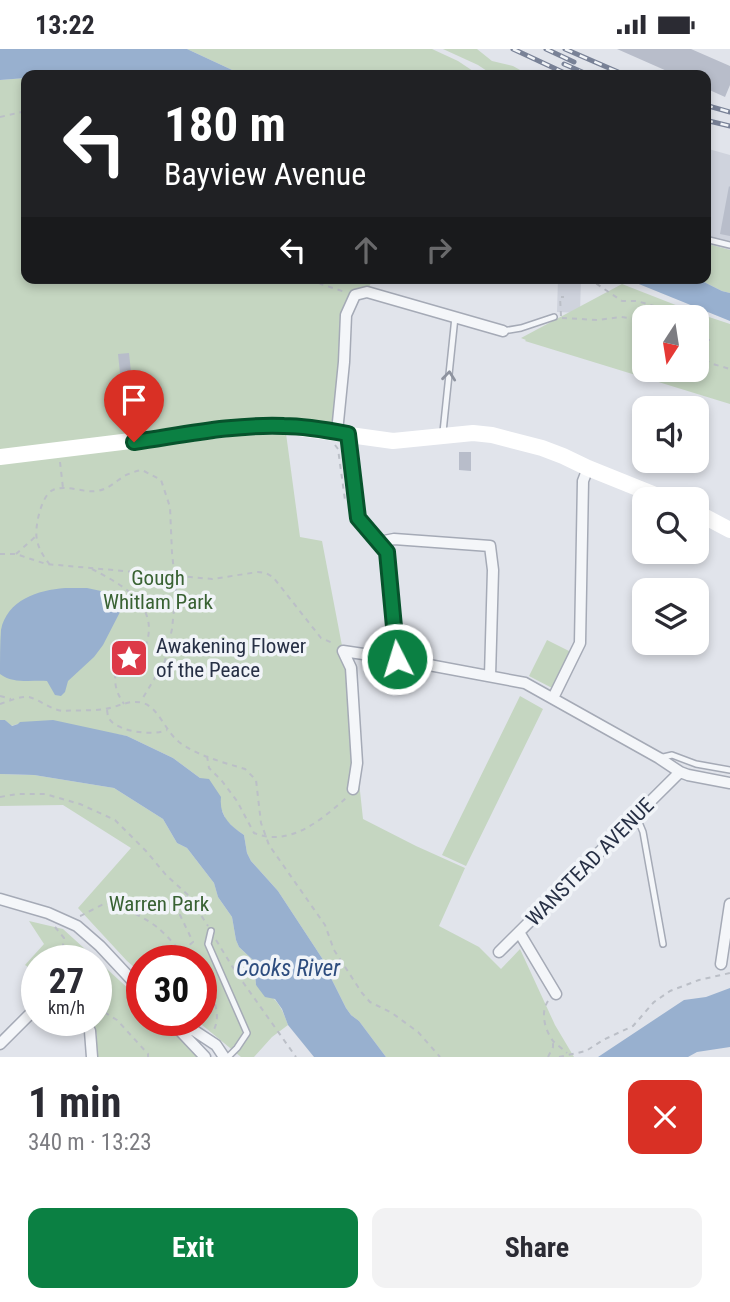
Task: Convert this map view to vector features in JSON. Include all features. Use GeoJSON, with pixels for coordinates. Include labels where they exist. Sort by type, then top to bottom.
{"type":"FeatureCollection","features":[{"type":"Feature","properties":{"kind":"main road"},"geometry":{"type":"LineString","coordinates":[[0,457],[270,426],[295,426],[340,437],[393,441],[473,433],[542,448],[635,487]]}},
{"type":"Feature","properties":{"kind":"main road"},"geometry":{"type":"LineString","coordinates":[[709,519],[730,530]]}},
{"type":"Feature","properties":{"kind":"street"},"geometry":{"type":"LineString","coordinates":[[397,659],[387,552],[358,518],[340,437],[346,315],[355,295],[367,292],[503,331]]}},
{"type":"Feature","properties":{"kind":"street"},"geometry":{"type":"LineString","coordinates":[[553,698],[580,643],[583,481],[588,468]]}},
{"type":"Feature","properties":{"kind":"street"},"geometry":{"type":"LineString","coordinates":[[379,542],[394,539],[490,546],[493,570],[490,676]]}},
{"type":"Feature","properties":{"kind":"street"},"geometry":{"type":"LineString","coordinates":[[343,651],[525,684],[680,772],[730,783]]}},
{"type":"Feature","properties":{"kind":"street"},"geometry":{"type":"LineString","coordinates":[[343,651],[351,668],[357,763],[353,789]]}},
{"type":"Feature","properties":{"kind":"street","name":"WANSTEAD AVENUE"},"geometry":{"type":"LineString","coordinates":[[499,952],[680,772]]}},
{"type":"Feature","properties":{"kind":"street"},"geometry":{"type":"LineString","coordinates":[[0,899],[48,913],[78,926],[126,974]]}},
{"type":"Feature","properties":{"kind":"street"},"geometry":{"type":"LineString","coordinates":[[721,964],[730,904]]}},
{"type":"Feature","properties":{"kind":"street"},"geometry":{"type":"LineString","coordinates":[[519,932],[556,994]]}},
{"type":"Feature","properties":{"kind":"street"},"geometry":{"type":"LineString","coordinates":[[0,1044],[21,1023]]}},
{"type":"Feature","properties":{"kind":"street"},"geometry":{"type":"LineString","coordinates":[[90,1036],[92,1057]]}},
{"type":"Feature","properties":{"kind":"street"},"geometry":{"type":"LineString","coordinates":[[184,1036],[205,1057]]}},
{"type":"Feature","properties":{"kind":"street"},"geometry":{"type":"LineString","coordinates":[[193,1046],[204,1037],[216,1045],[226,1057]]}},
{"type":"Feature","properties":{"kind":"lane"},"geometry":{"type":"LineString","coordinates":[[711,240],[730,245]]}},
{"type":"Feature","properties":{"kind":"lane"},"geometry":{"type":"LineString","coordinates":[[442,435],[455,317]]}},
{"type":"Feature","properties":{"kind":"lane"},"geometry":{"type":"LineString","coordinates":[[503,331],[554,317]]}},
{"type":"Feature","properties":{"kind":"lane"},"geometry":{"type":"LineString","coordinates":[[659,758],[672,755],[696,764],[730,770]]}},
{"type":"Feature","properties":{"kind":"lane"},"geometry":{"type":"LineString","coordinates":[[636,815],[643,832],[663,944]]}},
{"type":"Feature","properties":{"kind":"lane"},"geometry":{"type":"LineString","coordinates":[[211,931],[208,944],[247,1033],[237,1048],[226,1057]]}},
{"type":"Feature","properties":{"kind":"path"},"geometry":{"type":"LineString","coordinates":[[0,117],[21,112]]}},
{"type":"Feature","properties":{"kind":"path"},"geometry":{"type":"LineString","coordinates":[[321,284],[355,295]]}},
{"type":"Feature","properties":{"kind":"path"},"geometry":{"type":"LineString","coordinates":[[597,284],[622,301],[651,305]]}},
{"type":"Feature","properties":{"kind":"path"},"geometry":{"type":"LineString","coordinates":[[561,313],[560,297],[564,297]]}},
{"type":"Feature","properties":{"kind":"path"},"geometry":{"type":"LineString","coordinates":[[554,317],[598,320],[632,318]]}},
{"type":"Feature","properties":{"kind":"path"},"geometry":{"type":"LineString","coordinates":[[709,360],[730,369]]}},
{"type":"Feature","properties":{"kind":"path"},"geometry":{"type":"LineString","coordinates":[[340,437],[338,449],[345,500]]}},
{"type":"Feature","properties":{"kind":"path"},"geometry":{"type":"LineString","coordinates":[[58,450],[63,489]]}},
{"type":"Feature","properties":{"kind":"path"},"geometry":{"type":"LineString","coordinates":[[50,565],[40,551],[35,537],[41,507],[47,494],[54,489],[97,491],[108,488],[127,474],[142,470],[161,480],[170,507],[176,590],[173,629],[165,661],[140,702]]}},
{"type":"Feature","properties":{"kind":"path"},"geometry":{"type":"LineString","coordinates":[[16,554],[35,537]]}},
{"type":"Feature","properties":{"kind":"path"},"geometry":{"type":"LineString","coordinates":[[0,555],[16,554],[50,565],[212,579],[266,573],[273,577],[321,638],[332,642],[343,651]]}},
{"type":"Feature","properties":{"kind":"path"},"geometry":{"type":"LineString","coordinates":[[92,568],[129,590],[144,610],[148,633],[145,648],[137,661],[129,670],[121,668],[121,657],[131,649],[137,652],[137,661]]}},
{"type":"Feature","properties":{"kind":"path"},"geometry":{"type":"LineString","coordinates":[[120,664],[117,664],[114,676],[115,687],[124,704]]}},
{"type":"Feature","properties":{"kind":"path"},"geometry":{"type":"LineString","coordinates":[[0,695],[12,700]]}},
{"type":"Feature","properties":{"kind":"path"},"geometry":{"type":"LineString","coordinates":[[0,704],[31,698],[62,711],[107,709],[140,702],[151,706],[167,730],[191,750],[244,769],[256,781],[261,823],[275,855],[325,925],[334,950],[362,993],[370,1002],[392,1013],[418,1032],[440,1057]]}},
{"type":"Feature","properties":{"kind":"path"},"geometry":{"type":"LineString","coordinates":[[107,709],[111,721],[118,726],[149,733],[167,730]]}},
{"type":"Feature","properties":{"kind":"path"},"geometry":{"type":"LineString","coordinates":[[206,756],[209,768],[237,801],[254,833],[267,838],[295,834],[326,816],[353,789]]}},
{"type":"Feature","properties":{"kind":"path"},"geometry":{"type":"LineString","coordinates":[[0,797],[45,794],[80,804],[115,820],[188,895],[235,971],[296,1057]]}},
{"type":"Feature","properties":{"kind":"path"},"geometry":{"type":"LineString","coordinates":[[188,895],[180,915],[193,942],[189,945]]}},
{"type":"Feature","properties":{"kind":"path"},"geometry":{"type":"LineString","coordinates":[[81,915],[92,912],[101,905],[117,905],[157,927],[174,945]]}},
{"type":"Feature","properties":{"kind":"path"},"geometry":{"type":"LineString","coordinates":[[57,931],[64,938],[63,945]]}},
{"type":"Feature","properties":{"kind":"path"},"geometry":{"type":"LineString","coordinates":[[559,1057],[586,1051],[633,1026],[654,1002],[670,991],[699,980],[730,973]]}},
{"type":"Feature","properties":{"kind":"path"},"geometry":{"type":"LineString","coordinates":[[548,1057],[553,1041],[544,1017],[544,1007],[556,994]]}},
{"type":"Feature","properties":{"kind":"path"},"geometry":{"type":"LineString","coordinates":[[112,1017],[148,1057]]}},
{"type":"Feature","properties":{"kind":"path"},"geometry":{"type":"LineString","coordinates":[[553,1041],[568,1054]]}},
{"type":"Feature","properties":{"kind":"shaded area"},"geometry":{"type":"Polygon","coordinates":[[[711,150],[730,155],[730,250],[711,245],[711,150]]]}},
{"type":"Feature","properties":{"kind":"shaded area"},"geometry":{"type":"Polygon","coordinates":[[[558,284],[581,284],[580,313],[557,312],[558,284]]]}},
{"type":"Feature","properties":{"kind":"green space"},"geometry":{"type":"Polygon","coordinates":[[[187,49],[432,49],[472,70],[232,70],[187,49]]]}},
{"type":"Feature","properties":{"kind":"green space"},"geometry":{"type":"Polygon","coordinates":[[[443,49],[477,49],[492,61],[520,70],[486,70],[443,49]]]}},
{"type":"Feature","properties":{"kind":"green space","name":"Gough Whitlam Park"},"geometry":{"type":"Polygon","coordinates":[[[21,78],[21,284],[370,284],[367,292],[355,295],[346,315],[342,433],[285,426],[300,537],[322,541],[343,651],[351,668],[363,819],[465,868],[439,926],[479,947],[501,969],[520,949],[555,1025],[574,1057],[386,1057],[346,1008],[329,969],[278,891],[251,861],[244,835],[226,820],[220,806],[200,778],[173,758],[127,736],[18,724],[11,726],[5,720],[0,720],[0,80],[21,78]]]}},
{"type":"Feature","properties":{"kind":"green space"},"geometry":{"type":"Polygon","coordinates":[[[711,245],[730,250],[730,293],[708,284],[711,284],[711,245]]]}},
{"type":"Feature","properties":{"kind":"green space"},"geometry":{"type":"Polygon","coordinates":[[[622,284],[676,305],[632,305],[632,374],[521,338],[622,284]]]}},
{"type":"Feature","properties":{"kind":"green space"},"geometry":{"type":"Polygon","coordinates":[[[709,317],[730,324],[730,404],[658,382],[709,382],[709,317]]]}},
{"type":"Feature","properties":{"kind":"green space"},"geometry":{"type":"Polygon","coordinates":[[[547,640],[571,652],[552,688],[529,676],[547,640]]]}},
{"type":"Feature","properties":{"kind":"green space"},"geometry":{"type":"Polygon","coordinates":[[[520,696],[543,709],[466,866],[442,855],[520,696]]]}},
{"type":"Feature","properties":{"kind":"green space","name":"Warren Park"},"geometry":{"type":"Polygon","coordinates":[[[0,774],[34,775],[114,788],[163,819],[177,843],[187,848],[214,883],[218,897],[232,917],[239,947],[254,961],[256,985],[277,1002],[288,1025],[272,1037],[254,1057],[241,1057],[215,1036],[217,945],[126,945],[126,960],[78,908],[131,848],[63,805],[0,806],[0,774]]]}},
{"type":"Feature","properties":{"kind":"green space"},"geometry":{"type":"Polygon","coordinates":[[[29,921],[63,929],[81,945],[43,945],[29,921]]]}},
{"type":"Feature","properties":{"kind":"green space"},"geometry":{"type":"Polygon","coordinates":[[[112,974],[126,986],[126,1036],[178,1036],[198,1057],[94,1057],[97,1036],[112,1036],[112,974]]]}},
{"type":"Feature","properties":{"kind":"water"},"geometry":{"type":"Polygon","coordinates":[[[0,49],[187,49],[232,70],[21,70],[21,78],[0,80],[0,49]]]}},
{"type":"Feature","properties":{"kind":"water"},"geometry":{"type":"Polygon","coordinates":[[[639,284],[708,284],[730,293],[730,321],[709,312],[709,305],[691,305],[639,284]]]}},
{"type":"Feature","properties":{"kind":"water"},"geometry":{"type":"Polygon","coordinates":[[[65,588],[87,588],[115,594],[120,600],[120,612],[103,645],[68,681],[61,696],[55,695],[47,681],[16,680],[0,674],[0,641],[4,620],[17,604],[34,594],[65,588]]]}},
{"type":"Feature","properties":{"kind":"water","name":"Cooks River"},"geometry":{"type":"Polygon","coordinates":[[[0,720],[5,720],[12,726],[20,722],[53,720],[127,736],[173,758],[200,778],[209,779],[221,797],[226,819],[244,835],[251,861],[278,891],[329,969],[346,1008],[386,1057],[314,1057],[288,1025],[275,999],[265,997],[256,985],[254,961],[239,947],[232,917],[218,897],[214,883],[187,848],[177,843],[163,819],[114,788],[34,775],[0,774],[0,720]]]}},
{"type":"Feature","properties":{"kind":"water"},"geometry":{"type":"Polygon","coordinates":[[[730,988],[730,1047],[697,1052],[688,1057],[598,1057],[684,1000],[706,997],[730,988]]]}},
{"type":"Feature","properties":{"kind":"building"},"geometry":{"type":"Polygon","coordinates":[[[617,49],[691,49],[730,66],[730,85],[725,97],[711,91],[711,70],[665,70],[617,49]]]}},
{"type":"Feature","properties":{"kind":"building"},"geometry":{"type":"Polygon","coordinates":[[[730,187],[730,236],[720,234],[730,187]]]}},
{"type":"Feature","properties":{"kind":"building"},"geometry":{"type":"Polygon","coordinates":[[[129,353],[133,391],[122,392],[118,354],[129,353]]]}},
{"type":"Feature","properties":{"kind":"building"},"geometry":{"type":"Polygon","coordinates":[[[459,452],[471,452],[471,471],[459,470],[459,452]]]}},
{"type":"Feature","properties":{"kind":"railway"},"geometry":{"type":"LineString","coordinates":[[513,49],[558,70]]}},
{"type":"Feature","properties":{"kind":"railway"},"geometry":{"type":"LineString","coordinates":[[546,49],[574,62]]}},
{"type":"Feature","properties":{"kind":"railway"},"geometry":{"type":"LineString","coordinates":[[565,49],[613,70]]}},
{"type":"Feature","properties":{"kind":"railway"},"geometry":{"type":"LineString","coordinates":[[564,64],[578,70]]}},
{"type":"Feature","properties":{"kind":"railway"},"geometry":{"type":"LineString","coordinates":[[711,107],[730,112]]}},
{"type":"Feature","properties":{"kind":"railway"},"geometry":{"type":"LineString","coordinates":[[711,121],[730,126]]}},
{"type":"Feature","properties":{"kind":"place","name":"Awakening Flower of the Peace"},"geometry":{"type":"Point","coordinates":[129,658]}},
{"type":"Feature","properties":{"kind":"route"},"geometry":{"type":"LineString","coordinates":[[134,442],[270,426],[295,426],[348,434],[358,518],[387,552],[397,659]]}}]}
